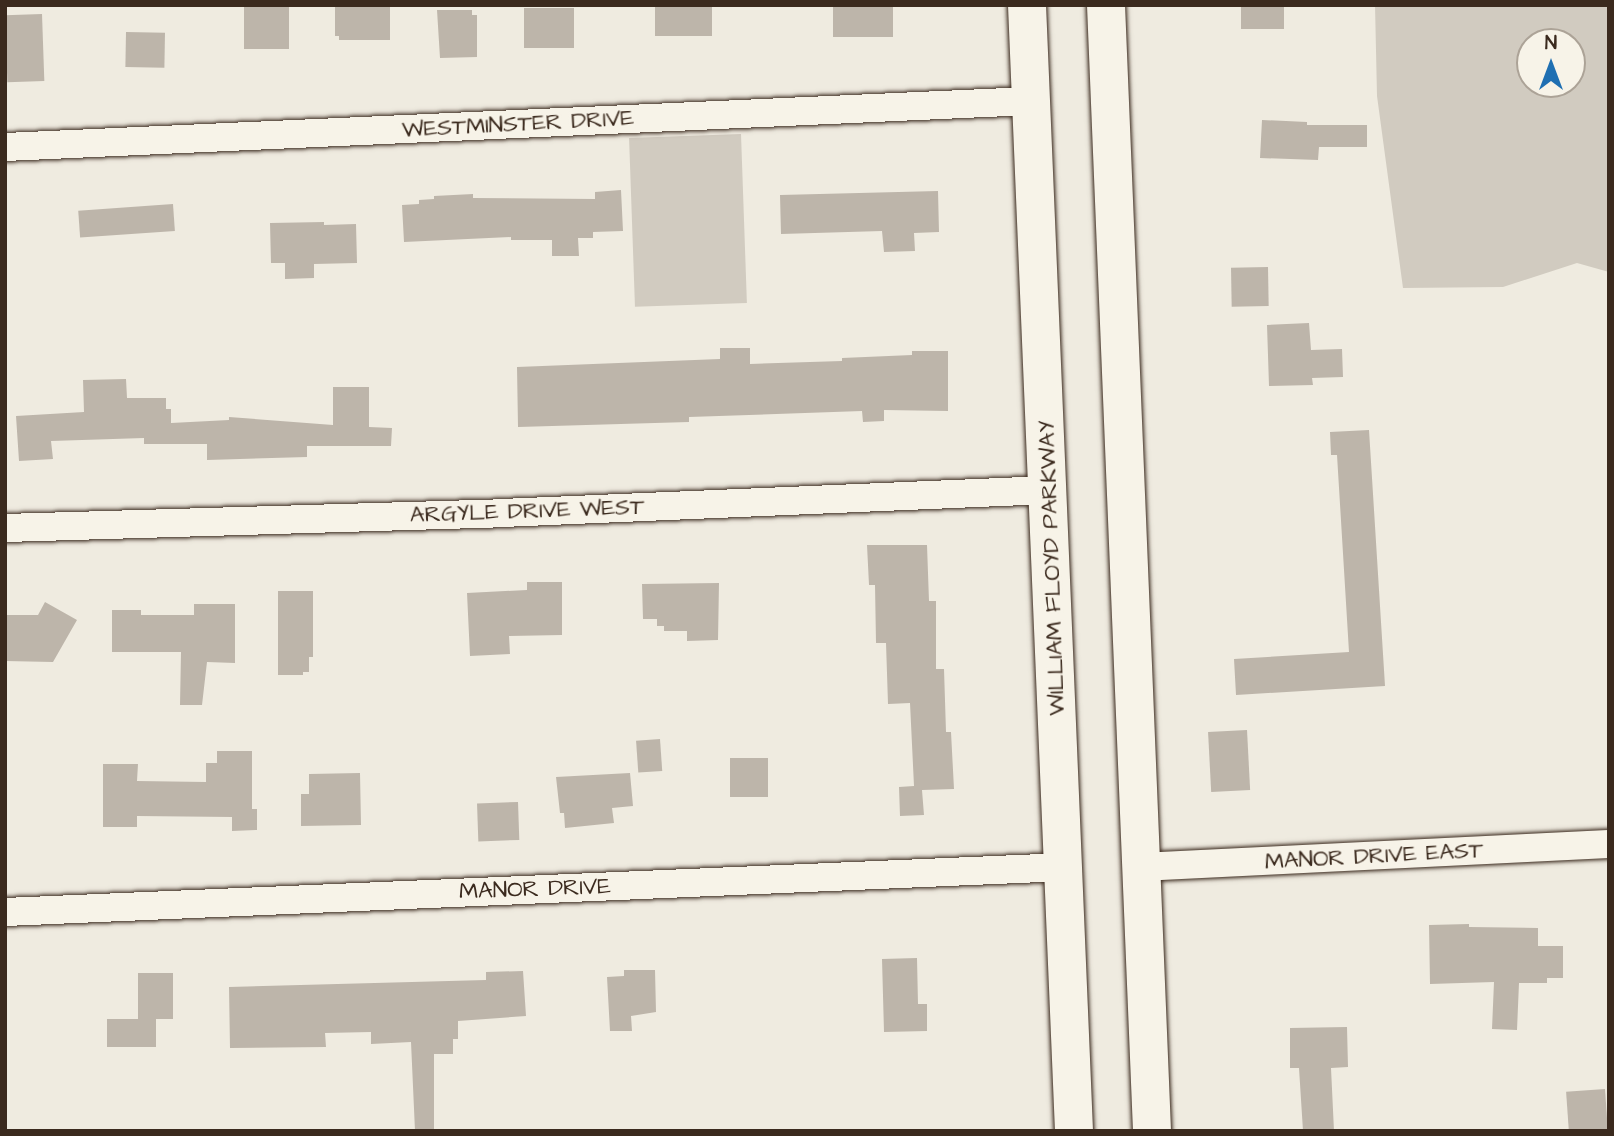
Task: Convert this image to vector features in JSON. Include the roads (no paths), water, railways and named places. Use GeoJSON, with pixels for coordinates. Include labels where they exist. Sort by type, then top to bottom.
{"type":"FeatureCollection","features":[{"type":"Feature","properties":{"kind":"highway","name":"WILLIAM FLOYD PARKWAY"},"geometry":{"type":"LineString","coordinates":[[1027,5],[1074,1131]]}},
{"type":"Feature","properties":{"kind":"highway"},"geometry":{"type":"LineString","coordinates":[[1106,5],[1139,867],[1152,1131]]}},
{"type":"Feature","properties":{"kind":"street","name":"WESTMINSTER DRIVE"},"geometry":{"type":"LineString","coordinates":[[5,147],[1030,101]]}},
{"type":"Feature","properties":{"kind":"street","name":"ARGYLE DRIVE WEST"},"geometry":{"type":"LineString","coordinates":[[5,528],[502,513],[1049,490]]}},
{"type":"Feature","properties":{"kind":"street","name":"MANOR DRIVE EAST"},"geometry":{"type":"LineString","coordinates":[[1139,867],[1609,844]]}},
{"type":"Feature","properties":{"kind":"street","name":"MANOR DRIVE"},"geometry":{"type":"LineString","coordinates":[[5,912],[1064,867]]}}]}
